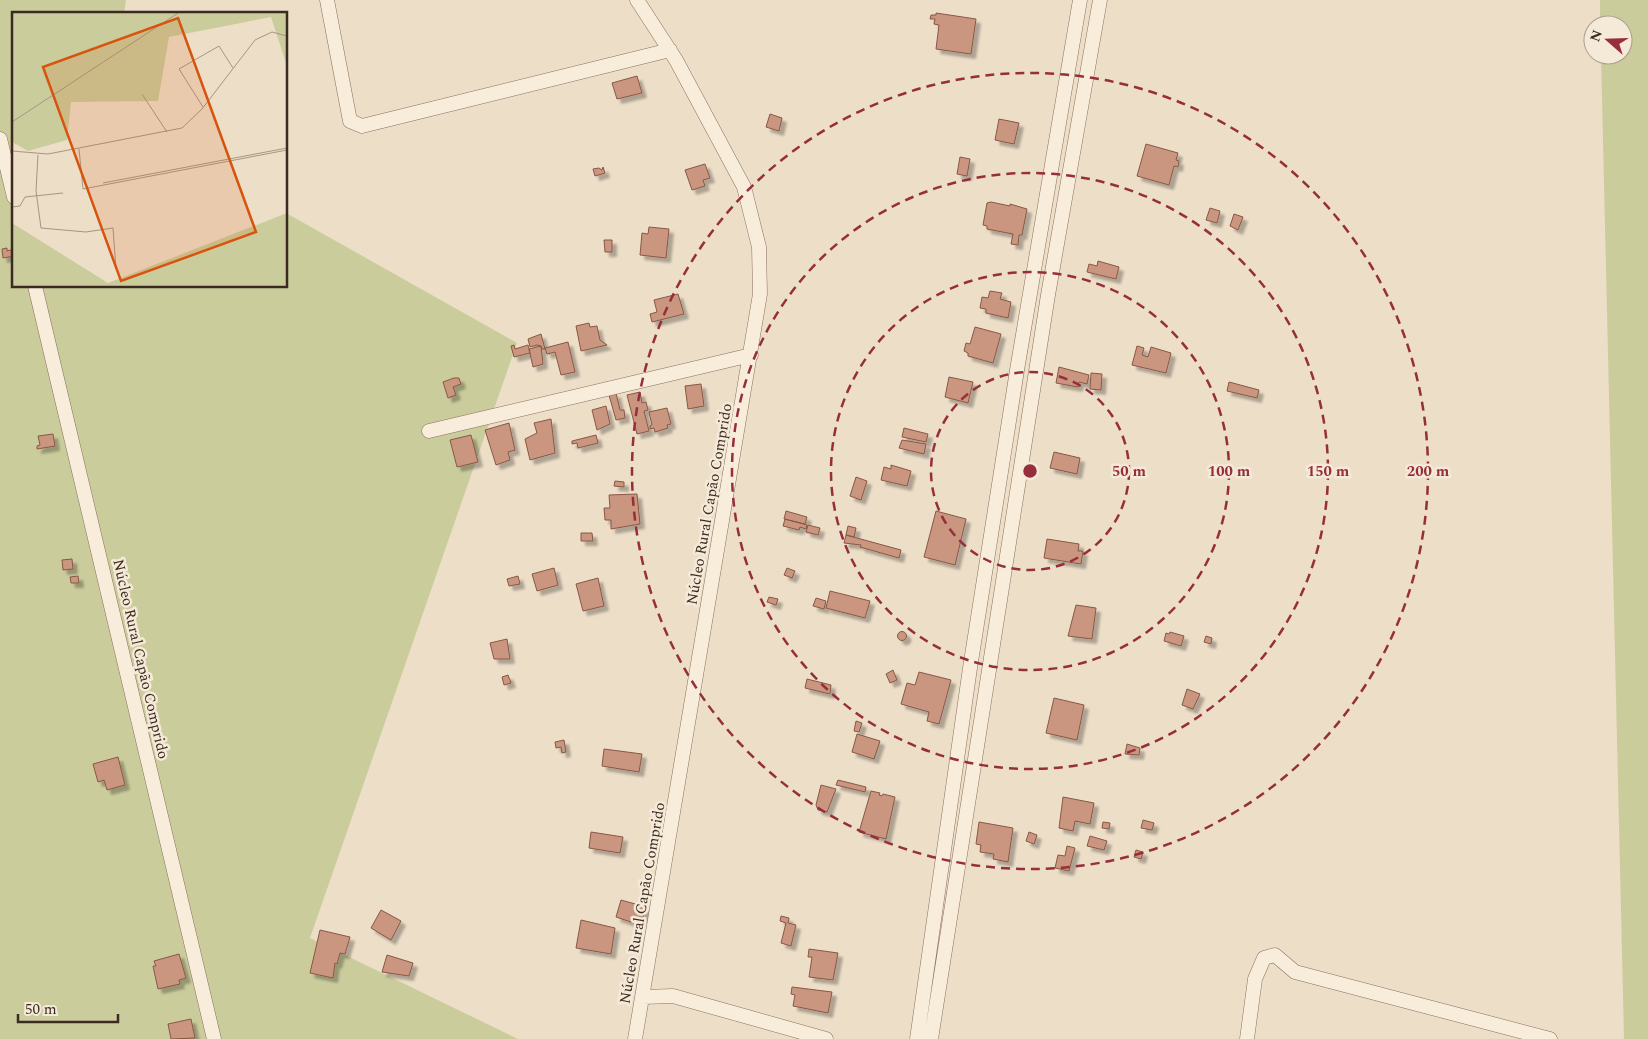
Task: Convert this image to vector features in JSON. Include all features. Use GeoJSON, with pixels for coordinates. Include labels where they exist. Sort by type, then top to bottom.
{"type":"FeatureCollection","features":[{"type":"Feature","properties":{"kind":"street"},"geometry":{"type":"LineString","coordinates":[[327,0],[350,120],[362,126],[670,50]]}},
{"type":"Feature","properties":{"kind":"street","name":"Núcleo Rural Capão Comprido"},"geometry":{"type":"LineString","coordinates":[[636,1039],[760,294],[759,247],[744,186],[670,50],[637,0]]}},
{"type":"Feature","properties":{"kind":"street"},"geometry":{"type":"LineString","coordinates":[[916,1039],[983,586],[1080,0]]}},
{"type":"Feature","properties":{"kind":"street"},"geometry":{"type":"LineString","coordinates":[[931,1039],[1048,295],[1100,0]]}},
{"type":"Feature","properties":{"kind":"street"},"geometry":{"type":"LineString","coordinates":[[1074,38],[1094,41]]}},
{"type":"Feature","properties":{"kind":"street"},"geometry":{"type":"LineString","coordinates":[[0,139],[12,188]]}},
{"type":"Feature","properties":{"kind":"street","name":"Núcleo Rural Capão Comprido"},"geometry":{"type":"LineString","coordinates":[[35,288],[214,1039]]}},
{"type":"Feature","properties":{"kind":"street"},"geometry":{"type":"LineString","coordinates":[[429,431],[751,354]]}},
{"type":"Feature","properties":{"kind":"street"},"geometry":{"type":"LineString","coordinates":[[983,586],[1003,589]]}},
{"type":"Feature","properties":{"kind":"street"},"geometry":{"type":"LineString","coordinates":[[1247,1039],[1255,979],[1264,958],[1275,955],[1295,972],[1550,1039]]}},
{"type":"Feature","properties":{"kind":"street"},"geometry":{"type":"LineString","coordinates":[[643,997],[673,996],[826,1039]]}},
{"type":"Feature","properties":{"kind":"green space"},"geometry":{"type":"Polygon","coordinates":[[[0,0],[126,0],[124,12],[12,12],[12,288],[288,288],[288,214],[517,343],[310,938],[518,1039],[0,1039],[0,0]]]}},
{"type":"Feature","properties":{"kind":"green space"},"geometry":{"type":"Polygon","coordinates":[[[1600,0],[1648,0],[1648,1039],[1624,1039],[1601,65],[1633,65],[1633,15],[1600,15],[1600,0]]]}},
{"type":"Feature","properties":{"kind":"building"},"geometry":{"type":"Polygon","coordinates":[[[936,13],[976,19],[971,54],[936,49],[939,25],[934,24],[935,19],[930,19],[931,15],[936,15],[936,13]]]}},
{"type":"Feature","properties":{"kind":"building"},"geometry":{"type":"Polygon","coordinates":[[[637,76],[642,93],[617,99],[612,83],[637,76]]]}},
{"type":"Feature","properties":{"kind":"building"},"geometry":{"type":"Polygon","coordinates":[[[770,114],[782,118],[779,131],[766,127],[770,114]]]}},
{"type":"Feature","properties":{"kind":"building"},"geometry":{"type":"Polygon","coordinates":[[[999,119],[1019,123],[1014,144],[995,140],[999,119]]]}},
{"type":"Feature","properties":{"kind":"building"},"geometry":{"type":"Polygon","coordinates":[[[1146,144],[1178,153],[1176,160],[1179,161],[1178,167],[1174,166],[1169,185],[1137,176],[1146,144]]]}},
{"type":"Feature","properties":{"kind":"building"},"geometry":{"type":"Polygon","coordinates":[[[960,157],[970,159],[967,176],[957,174],[960,157]]]}},
{"type":"Feature","properties":{"kind":"building"},"geometry":{"type":"Polygon","coordinates":[[[705,164],[710,178],[703,180],[705,186],[692,190],[685,170],[705,164]]]}},
{"type":"Feature","properties":{"kind":"building"},"geometry":{"type":"Polygon","coordinates":[[[603,167],[605,173],[595,176],[593,169],[599,168],[602,170],[603,167]]]}},
{"type":"Feature","properties":{"kind":"building"},"geometry":{"type":"Polygon","coordinates":[[[991,202],[1010,206],[1010,204],[1027,209],[1018,245],[1011,244],[1013,234],[987,229],[987,226],[983,225],[987,203],[991,202]]]}},
{"type":"Feature","properties":{"kind":"building"},"geometry":{"type":"Polygon","coordinates":[[[1210,208],[1220,211],[1217,223],[1206,220],[1210,208]]]}},
{"type":"Feature","properties":{"kind":"building"},"geometry":{"type":"Polygon","coordinates":[[[1234,214],[1243,217],[1238,230],[1230,226],[1234,214]]]}},
{"type":"Feature","properties":{"kind":"building"},"geometry":{"type":"Polygon","coordinates":[[[649,227],[669,229],[666,258],[640,255],[642,233],[648,234],[649,227]]]}},
{"type":"Feature","properties":{"kind":"building"},"geometry":{"type":"Polygon","coordinates":[[[604,240],[612,240],[612,252],[605,252],[604,240]]]}},
{"type":"Feature","properties":{"kind":"building"},"geometry":{"type":"Polygon","coordinates":[[[7,248],[7,251],[12,250],[12,256],[3,258],[2,249],[7,248]]]}},
{"type":"Feature","properties":{"kind":"building"},"geometry":{"type":"Polygon","coordinates":[[[1098,261],[1119,267],[1116,279],[1087,272],[1089,264],[1097,266],[1098,261]]]}},
{"type":"Feature","properties":{"kind":"building"},"geometry":{"type":"Polygon","coordinates":[[[990,291],[1002,293],[1000,299],[1011,302],[1008,318],[986,313],[986,309],[980,308],[982,297],[988,298],[990,291]]]}},
{"type":"Feature","properties":{"kind":"building"},"geometry":{"type":"Polygon","coordinates":[[[678,294],[684,314],[652,322],[650,314],[657,312],[654,300],[678,294]]]}},
{"type":"Feature","properties":{"kind":"building"},"geometry":{"type":"Polygon","coordinates":[[[589,323],[590,327],[597,326],[600,340],[607,345],[581,351],[576,326],[589,323]]]}},
{"type":"Feature","properties":{"kind":"building"},"geometry":{"type":"Polygon","coordinates":[[[975,327],[1001,334],[993,363],[968,356],[968,353],[964,351],[966,343],[970,344],[975,327]]]}},
{"type":"Feature","properties":{"kind":"building"},"geometry":{"type":"Polygon","coordinates":[[[541,334],[545,349],[537,345],[530,347],[528,339],[541,334]]]}},
{"type":"Feature","properties":{"kind":"building"},"geometry":{"type":"Polygon","coordinates":[[[568,342],[575,372],[561,375],[555,352],[547,354],[545,348],[568,342]]]}},
{"type":"Feature","properties":{"kind":"building"},"geometry":{"type":"Polygon","coordinates":[[[514,345],[515,349],[528,345],[530,353],[514,357],[511,346],[514,345]]]}},
{"type":"Feature","properties":{"kind":"building"},"geometry":{"type":"Polygon","coordinates":[[[541,346],[543,364],[533,367],[529,349],[541,346]]]}},
{"type":"Feature","properties":{"kind":"building"},"geometry":{"type":"Polygon","coordinates":[[[1137,346],[1144,348],[1142,355],[1148,357],[1151,347],[1171,353],[1166,373],[1132,365],[1137,346]]]}},
{"type":"Feature","properties":{"kind":"building"},"geometry":{"type":"Polygon","coordinates":[[[1059,367],[1089,375],[1087,384],[1079,382],[1078,387],[1056,383],[1059,367]]]}},
{"type":"Feature","properties":{"kind":"building"},"geometry":{"type":"Polygon","coordinates":[[[1091,373],[1102,374],[1101,390],[1090,389],[1091,373]]]}},
{"type":"Feature","properties":{"kind":"building"},"geometry":{"type":"Polygon","coordinates":[[[949,377],[973,382],[968,403],[945,397],[949,377]]]}},
{"type":"Feature","properties":{"kind":"building"},"geometry":{"type":"Polygon","coordinates":[[[459,378],[461,384],[453,387],[456,395],[448,398],[443,382],[459,378]]]}},
{"type":"Feature","properties":{"kind":"building"},"geometry":{"type":"Polygon","coordinates":[[[1229,382],[1259,390],[1257,398],[1227,391],[1229,382]]]}},
{"type":"Feature","properties":{"kind":"building"},"geometry":{"type":"Polygon","coordinates":[[[701,384],[704,406],[688,409],[685,386],[701,384]]]}},
{"type":"Feature","properties":{"kind":"building"},"geometry":{"type":"Polygon","coordinates":[[[640,392],[642,403],[646,402],[648,410],[644,411],[649,431],[637,434],[627,395],[640,392]]]}},
{"type":"Feature","properties":{"kind":"building"},"geometry":{"type":"Polygon","coordinates":[[[616,393],[620,410],[624,410],[625,418],[616,420],[609,395],[616,393]]]}},
{"type":"Feature","properties":{"kind":"building"},"geometry":{"type":"Polygon","coordinates":[[[606,406],[610,424],[597,430],[592,410],[606,406]]]}},
{"type":"Feature","properties":{"kind":"building"},"geometry":{"type":"Polygon","coordinates":[[[667,408],[671,424],[667,425],[668,428],[655,432],[654,428],[650,429],[652,425],[649,412],[667,408]]]}},
{"type":"Feature","properties":{"kind":"building"},"geometry":{"type":"Polygon","coordinates":[[[551,419],[555,453],[530,460],[525,439],[537,433],[534,423],[551,419]]]}},
{"type":"Feature","properties":{"kind":"building"},"geometry":{"type":"Polygon","coordinates":[[[509,423],[515,450],[508,452],[510,460],[496,465],[485,430],[509,423]]]}},
{"type":"Feature","properties":{"kind":"building"},"geometry":{"type":"Polygon","coordinates":[[[904,428],[928,434],[926,442],[902,437],[904,428]]]}},
{"type":"Feature","properties":{"kind":"building"},"geometry":{"type":"Polygon","coordinates":[[[53,434],[55,446],[37,449],[37,446],[40,445],[38,436],[53,434]]]}},
{"type":"Feature","properties":{"kind":"building"},"geometry":{"type":"Polygon","coordinates":[[[471,435],[478,462],[457,467],[450,440],[471,435]]]}},
{"type":"Feature","properties":{"kind":"building"},"geometry":{"type":"Polygon","coordinates":[[[596,435],[598,443],[578,448],[577,443],[572,444],[572,441],[596,435]]]}},
{"type":"Feature","properties":{"kind":"building"},"geometry":{"type":"Polygon","coordinates":[[[902,440],[926,444],[924,454],[899,448],[902,440]]]}},
{"type":"Feature","properties":{"kind":"building"},"geometry":{"type":"Polygon","coordinates":[[[1054,452],[1080,458],[1077,474],[1050,468],[1054,452]]]}},
{"type":"Feature","properties":{"kind":"building"},"geometry":{"type":"Polygon","coordinates":[[[891,465],[911,471],[907,486],[881,480],[884,467],[891,469],[891,465]]]}},
{"type":"Feature","properties":{"kind":"building"},"geometry":{"type":"Polygon","coordinates":[[[856,477],[867,481],[861,500],[850,496],[856,477]]]}},
{"type":"Feature","properties":{"kind":"building"},"geometry":{"type":"Polygon","coordinates":[[[615,481],[624,482],[624,487],[614,486],[615,481]]]}},
{"type":"Feature","properties":{"kind":"building"},"geometry":{"type":"Polygon","coordinates":[[[637,494],[640,524],[611,529],[611,520],[605,520],[604,508],[610,508],[609,495],[637,494]]]}},
{"type":"Feature","properties":{"kind":"building"},"geometry":{"type":"Polygon","coordinates":[[[786,511],[807,517],[805,524],[784,519],[786,511]]]}},
{"type":"Feature","properties":{"kind":"building"},"geometry":{"type":"Polygon","coordinates":[[[936,511],[966,519],[955,565],[924,557],[936,511]]]}},
{"type":"Feature","properties":{"kind":"building"},"geometry":{"type":"Polygon","coordinates":[[[785,519],[807,525],[806,529],[800,527],[799,530],[783,526],[785,519]]]}},
{"type":"Feature","properties":{"kind":"building"},"geometry":{"type":"Polygon","coordinates":[[[808,525],[820,528],[818,535],[806,532],[808,525]]]}},
{"type":"Feature","properties":{"kind":"building"},"geometry":{"type":"Polygon","coordinates":[[[848,526],[856,528],[854,537],[846,535],[848,526]]]}},
{"type":"Feature","properties":{"kind":"building"},"geometry":{"type":"Polygon","coordinates":[[[581,533],[592,533],[593,541],[581,541],[581,533]]]}},
{"type":"Feature","properties":{"kind":"building"},"geometry":{"type":"Polygon","coordinates":[[[846,535],[901,550],[899,558],[860,547],[861,545],[844,543],[846,535]]]}},
{"type":"Feature","properties":{"kind":"building"},"geometry":{"type":"Polygon","coordinates":[[[1047,539],[1079,544],[1078,551],[1083,551],[1081,564],[1044,558],[1047,539]]]}},
{"type":"Feature","properties":{"kind":"building"},"geometry":{"type":"Polygon","coordinates":[[[72,559],[73,569],[63,570],[62,560],[72,559]]]}},
{"type":"Feature","properties":{"kind":"building"},"geometry":{"type":"Polygon","coordinates":[[[554,568],[558,585],[537,591],[532,574],[554,568]]]}},
{"type":"Feature","properties":{"kind":"building"},"geometry":{"type":"Polygon","coordinates":[[[787,568],[795,571],[792,578],[784,575],[787,568]]]}},
{"type":"Feature","properties":{"kind":"building"},"geometry":{"type":"Polygon","coordinates":[[[78,576],[79,583],[71,583],[70,577],[78,576]]]}},
{"type":"Feature","properties":{"kind":"building"},"geometry":{"type":"Polygon","coordinates":[[[518,576],[520,584],[509,586],[507,579],[518,576]]]}},
{"type":"Feature","properties":{"kind":"building"},"geometry":{"type":"Polygon","coordinates":[[[598,578],[604,606],[583,611],[576,584],[598,578]]]}},
{"type":"Feature","properties":{"kind":"building"},"geometry":{"type":"Polygon","coordinates":[[[830,591],[870,601],[865,618],[826,608],[830,591]]]}},
{"type":"Feature","properties":{"kind":"building"},"geometry":{"type":"Polygon","coordinates":[[[769,597],[778,599],[776,605],[767,602],[769,597]]]}},
{"type":"Feature","properties":{"kind":"building"},"geometry":{"type":"Polygon","coordinates":[[[816,598],[826,601],[824,609],[813,606],[816,598]]]}},
{"type":"Feature","properties":{"kind":"building"},"geometry":{"type":"Polygon","coordinates":[[[1076,605],[1096,608],[1092,639],[1068,636],[1076,605]]]}},
{"type":"Feature","properties":{"kind":"building"},"geometry":{"type":"Polygon","coordinates":[[[902,632],[906,636],[902,640],[898,636],[902,632]]]}},
{"type":"Feature","properties":{"kind":"building"},"geometry":{"type":"Polygon","coordinates":[[[1170,632],[1184,636],[1181,646],[1164,641],[1166,633],[1169,634],[1170,632]]]}},
{"type":"Feature","properties":{"kind":"building"},"geometry":{"type":"Polygon","coordinates":[[[1206,636],[1212,638],[1211,644],[1204,642],[1206,636]]]}},
{"type":"Feature","properties":{"kind":"building"},"geometry":{"type":"Polygon","coordinates":[[[507,639],[510,659],[494,659],[490,643],[507,639]]]}},
{"type":"Feature","properties":{"kind":"building"},"geometry":{"type":"Polygon","coordinates":[[[893,670],[897,680],[890,683],[886,674],[893,670]]]}},
{"type":"Feature","properties":{"kind":"building"},"geometry":{"type":"Polygon","coordinates":[[[919,672],[951,680],[939,724],[927,721],[929,712],[901,704],[907,683],[915,685],[919,672]]]}},
{"type":"Feature","properties":{"kind":"building"},"geometry":{"type":"Polygon","coordinates":[[[508,675],[511,683],[504,685],[502,677],[508,675]]]}},
{"type":"Feature","properties":{"kind":"building"},"geometry":{"type":"Polygon","coordinates":[[[807,679],[831,685],[830,694],[805,688],[807,679]]]}},
{"type":"Feature","properties":{"kind":"building"},"geometry":{"type":"Polygon","coordinates":[[[1187,689],[1200,694],[1193,709],[1182,705],[1187,689]]]}},
{"type":"Feature","properties":{"kind":"building"},"geometry":{"type":"Polygon","coordinates":[[[1054,698],[1084,705],[1077,740],[1046,733],[1054,698]]]}},
{"type":"Feature","properties":{"kind":"building"},"geometry":{"type":"Polygon","coordinates":[[[856,721],[862,723],[859,732],[854,731],[856,721]]]}},
{"type":"Feature","properties":{"kind":"building"},"geometry":{"type":"Polygon","coordinates":[[[857,734],[880,741],[874,759],[852,752],[857,734]]]}},
{"type":"Feature","properties":{"kind":"building"},"geometry":{"type":"Polygon","coordinates":[[[564,740],[566,752],[562,753],[561,747],[556,748],[555,742],[564,740]]]}},
{"type":"Feature","properties":{"kind":"building"},"geometry":{"type":"Polygon","coordinates":[[[1127,744],[1140,748],[1139,755],[1125,754],[1127,744]]]}},
{"type":"Feature","properties":{"kind":"building"},"geometry":{"type":"Polygon","coordinates":[[[604,749],[642,754],[639,772],[602,766],[604,749]]]}},
{"type":"Feature","properties":{"kind":"building"},"geometry":{"type":"Polygon","coordinates":[[[118,757],[125,785],[107,790],[104,780],[98,782],[93,764],[118,757]]]}},
{"type":"Feature","properties":{"kind":"building"},"geometry":{"type":"Polygon","coordinates":[[[838,780],[866,787],[865,792],[836,785],[838,780]]]}},
{"type":"Feature","properties":{"kind":"building"},"geometry":{"type":"Polygon","coordinates":[[[821,785],[836,789],[827,812],[818,810],[816,805],[821,785]]]}},
{"type":"Feature","properties":{"kind":"building"},"geometry":{"type":"Polygon","coordinates":[[[871,791],[880,793],[879,795],[882,796],[883,794],[895,797],[886,839],[859,832],[871,791]]]}},
{"type":"Feature","properties":{"kind":"building"},"geometry":{"type":"Polygon","coordinates":[[[1063,797],[1094,803],[1090,824],[1075,821],[1073,831],[1059,828],[1063,797]]]}},
{"type":"Feature","properties":{"kind":"building"},"geometry":{"type":"Polygon","coordinates":[[[1143,820],[1154,823],[1152,830],[1141,828],[1143,820]]]}},
{"type":"Feature","properties":{"kind":"building"},"geometry":{"type":"Polygon","coordinates":[[[979,822],[1013,828],[1008,862],[993,859],[994,854],[980,852],[981,845],[976,844],[979,822]]]}},
{"type":"Feature","properties":{"kind":"building"},"geometry":{"type":"Polygon","coordinates":[[[1103,822],[1110,823],[1109,829],[1102,828],[1103,822]]]}},
{"type":"Feature","properties":{"kind":"building"},"geometry":{"type":"Polygon","coordinates":[[[591,832],[623,837],[620,853],[589,848],[591,832]]]}},
{"type":"Feature","properties":{"kind":"building"},"geometry":{"type":"Polygon","coordinates":[[[1029,832],[1037,835],[1034,844],[1026,841],[1029,832]]]}},
{"type":"Feature","properties":{"kind":"building"},"geometry":{"type":"Polygon","coordinates":[[[1090,836],[1107,841],[1104,850],[1087,846],[1090,836]]]}},
{"type":"Feature","properties":{"kind":"building"},"geometry":{"type":"Polygon","coordinates":[[[1067,846],[1075,848],[1069,871],[1055,868],[1058,855],[1065,856],[1067,846]]]}},
{"type":"Feature","properties":{"kind":"building"},"geometry":{"type":"Polygon","coordinates":[[[1136,850],[1143,852],[1141,859],[1134,857],[1136,850]]]}},
{"type":"Feature","properties":{"kind":"building"},"geometry":{"type":"Polygon","coordinates":[[[621,900],[646,907],[643,918],[639,917],[637,924],[616,917],[621,900]]]}},
{"type":"Feature","properties":{"kind":"building"},"geometry":{"type":"Polygon","coordinates":[[[381,910],[401,921],[391,940],[371,928],[381,910]]]}},
{"type":"Feature","properties":{"kind":"building"},"geometry":{"type":"Polygon","coordinates":[[[781,916],[789,918],[788,923],[796,925],[791,946],[781,943],[786,923],[780,921],[781,916]]]}},
{"type":"Feature","properties":{"kind":"building"},"geometry":{"type":"Polygon","coordinates":[[[581,920],[615,928],[611,954],[576,948],[581,920]]]}},
{"type":"Feature","properties":{"kind":"building"},"geometry":{"type":"Polygon","coordinates":[[[320,930],[350,937],[345,954],[340,953],[337,964],[335,963],[333,978],[310,973],[320,930]]]}},
{"type":"Feature","properties":{"kind":"building"},"geometry":{"type":"Polygon","coordinates":[[[809,949],[838,953],[833,980],[809,977],[812,957],[808,957],[809,949]]]}},
{"type":"Feature","properties":{"kind":"building"},"geometry":{"type":"Polygon","coordinates":[[[179,954],[186,978],[179,980],[180,984],[158,989],[153,966],[156,966],[154,961],[179,954]]]}},
{"type":"Feature","properties":{"kind":"building"},"geometry":{"type":"Polygon","coordinates":[[[387,955],[413,963],[409,976],[382,972],[387,955]]]}},
{"type":"Feature","properties":{"kind":"building"},"geometry":{"type":"Polygon","coordinates":[[[792,987],[832,992],[828,1013],[793,1006],[795,995],[791,994],[792,987]]]}},
{"type":"Feature","properties":{"kind":"building"},"geometry":{"type":"Polygon","coordinates":[[[191,1019],[195,1038],[171,1039],[168,1024],[191,1019]]]}}]}
